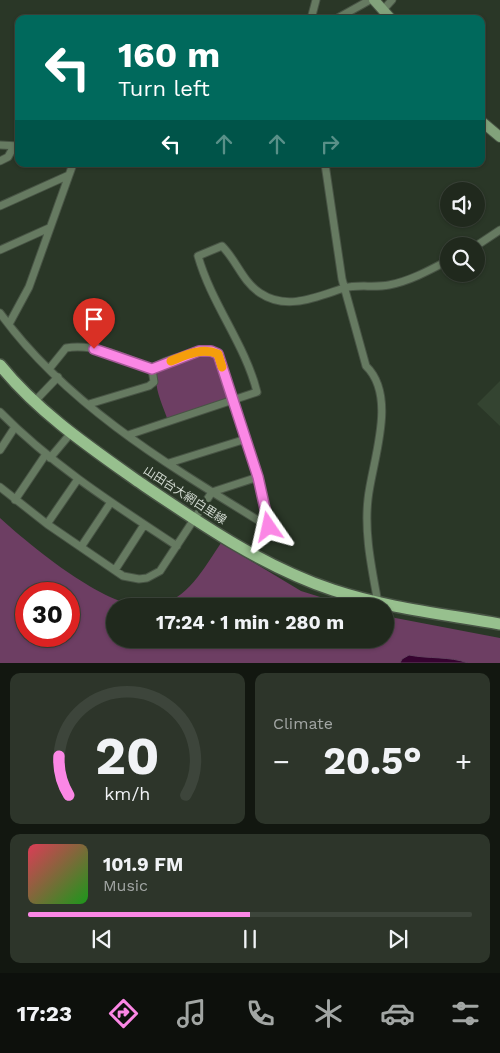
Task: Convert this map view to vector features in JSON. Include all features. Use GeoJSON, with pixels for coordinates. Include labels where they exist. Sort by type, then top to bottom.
{"type":"FeatureCollection","features":[{"type":"Feature","properties":{"kind":"main road","name":"山田台大網白里線"},"geometry":{"type":"LineString","coordinates":[[0,365],[35,401],[71,433],[194,520],[284,571],[361,598]]}},
{"type":"Feature","properties":{"kind":"main road","name":"山田台大網白里線"},"geometry":{"type":"LineString","coordinates":[[394,606],[500,624]]}},
{"type":"Feature","properties":{"kind":"street"},"geometry":{"type":"LineString","coordinates":[[312,15],[316,0]]}},
{"type":"Feature","properties":{"kind":"street"},"geometry":{"type":"LineString","coordinates":[[344,15],[372,0],[387,15]]}},
{"type":"Feature","properties":{"kind":"street"},"geometry":{"type":"LineString","coordinates":[[383,10],[392,0]]}},
{"type":"Feature","properties":{"kind":"street"},"geometry":{"type":"LineString","coordinates":[[485,125],[500,137]]}},
{"type":"Feature","properties":{"kind":"street"},"geometry":{"type":"LineString","coordinates":[[0,145],[15,146]]}},
{"type":"Feature","properties":{"kind":"street"},"geometry":{"type":"LineString","coordinates":[[0,161],[8,158],[15,148]]}},
{"type":"Feature","properties":{"kind":"street"},"geometry":{"type":"LineString","coordinates":[[8,324],[29,287],[72,167]]}},
{"type":"Feature","properties":{"kind":"street"},"geometry":{"type":"LineString","coordinates":[[324,167],[344,288],[366,366],[375,375],[382,411],[368,500],[368,549],[377,598]]}},
{"type":"Feature","properties":{"kind":"street"},"geometry":{"type":"LineString","coordinates":[[0,206],[69,175]]}},
{"type":"Feature","properties":{"kind":"street"},"geometry":{"type":"LineString","coordinates":[[0,250],[49,228]]}},
{"type":"Feature","properties":{"kind":"street"},"geometry":{"type":"LineString","coordinates":[[485,240],[500,230]]}},
{"type":"Feature","properties":{"kind":"street"},"geometry":{"type":"LineString","coordinates":[[128,435],[257,392],[252,370],[212,296],[198,256],[222,246],[246,282],[261,294],[278,300],[304,301],[327,296],[344,288],[390,285],[426,272],[440,265]]}},
{"type":"Feature","properties":{"kind":"street"},"geometry":{"type":"LineString","coordinates":[[0,313],[28,349],[49,369],[89,404],[128,435],[212,492],[269,527],[258,477],[218,354],[211,351],[199,351],[152,369],[94,349],[77,346],[66,348],[49,369]]}},
{"type":"Feature","properties":{"kind":"street"},"geometry":{"type":"LineString","coordinates":[[89,404],[149,386],[154,382],[152,369]]}},
{"type":"Feature","properties":{"kind":"street"},"geometry":{"type":"LineString","coordinates":[[35,401],[58,377]]}},
{"type":"Feature","properties":{"kind":"street"},"geometry":{"type":"LineString","coordinates":[[0,412],[48,456],[78,480],[177,546]]}},
{"type":"Feature","properties":{"kind":"street"},"geometry":{"type":"LineString","coordinates":[[0,450],[15,427]]}},
{"type":"Feature","properties":{"kind":"street"},"geometry":{"type":"LineString","coordinates":[[15,500],[48,456],[71,433]]}},
{"type":"Feature","properties":{"kind":"street"},"geometry":{"type":"LineString","coordinates":[[170,463],[246,439]]}},
{"type":"Feature","properties":{"kind":"street"},"geometry":{"type":"LineString","coordinates":[[0,487],[47,524],[115,570],[129,578],[147,578],[160,571],[212,492],[258,477]]}},
{"type":"Feature","properties":{"kind":"street"},"geometry":{"type":"LineString","coordinates":[[47,524],[78,480]]}},
{"type":"Feature","properties":{"kind":"street"},"geometry":{"type":"LineString","coordinates":[[81,547],[112,502]]}},
{"type":"Feature","properties":{"kind":"street"},"geometry":{"type":"LineString","coordinates":[[115,570],[144,525]]}},
{"type":"Feature","properties":{"kind":"shaded area"},"geometry":{"type":"Polygon","coordinates":[[[203,353],[214,355],[228,395],[227,399],[167,418],[160,399],[156,378],[160,366],[203,353]]]}},
{"type":"Feature","properties":{"kind":"shaded area"},"geometry":{"type":"Polygon","coordinates":[[[500,381],[500,426],[477,404],[500,381]]]}},
{"type":"Feature","properties":{"kind":"shaded area"},"geometry":{"type":"Polygon","coordinates":[[[0,518],[66,571],[85,584],[114,598],[106,598],[106,648],[394,648],[394,618],[500,638],[500,663],[0,663],[0,518]]]}},
{"type":"Feature","properties":{"kind":"shaded area"},"geometry":{"type":"Polygon","coordinates":[[[221,543],[301,591],[323,598],[175,598],[186,590],[201,573],[221,543]]]}},
{"type":"Feature","properties":{"kind":"shaded area"},"geometry":{"type":"Polygon","coordinates":[[[409,655],[454,659],[468,663],[400,663],[402,659],[409,655]]]}},
{"type":"Feature","properties":{"kind":"slow traffic"},"geometry":{"type":"LineString","coordinates":[[171,361],[199,351],[211,351],[218,354],[222,367]]}},
{"type":"Feature","properties":{"kind":"route"},"geometry":{"type":"LineString","coordinates":[[94,349],[152,369],[155,366],[199,351],[211,351],[218,354],[258,477],[269,519],[269,527]]}}]}
